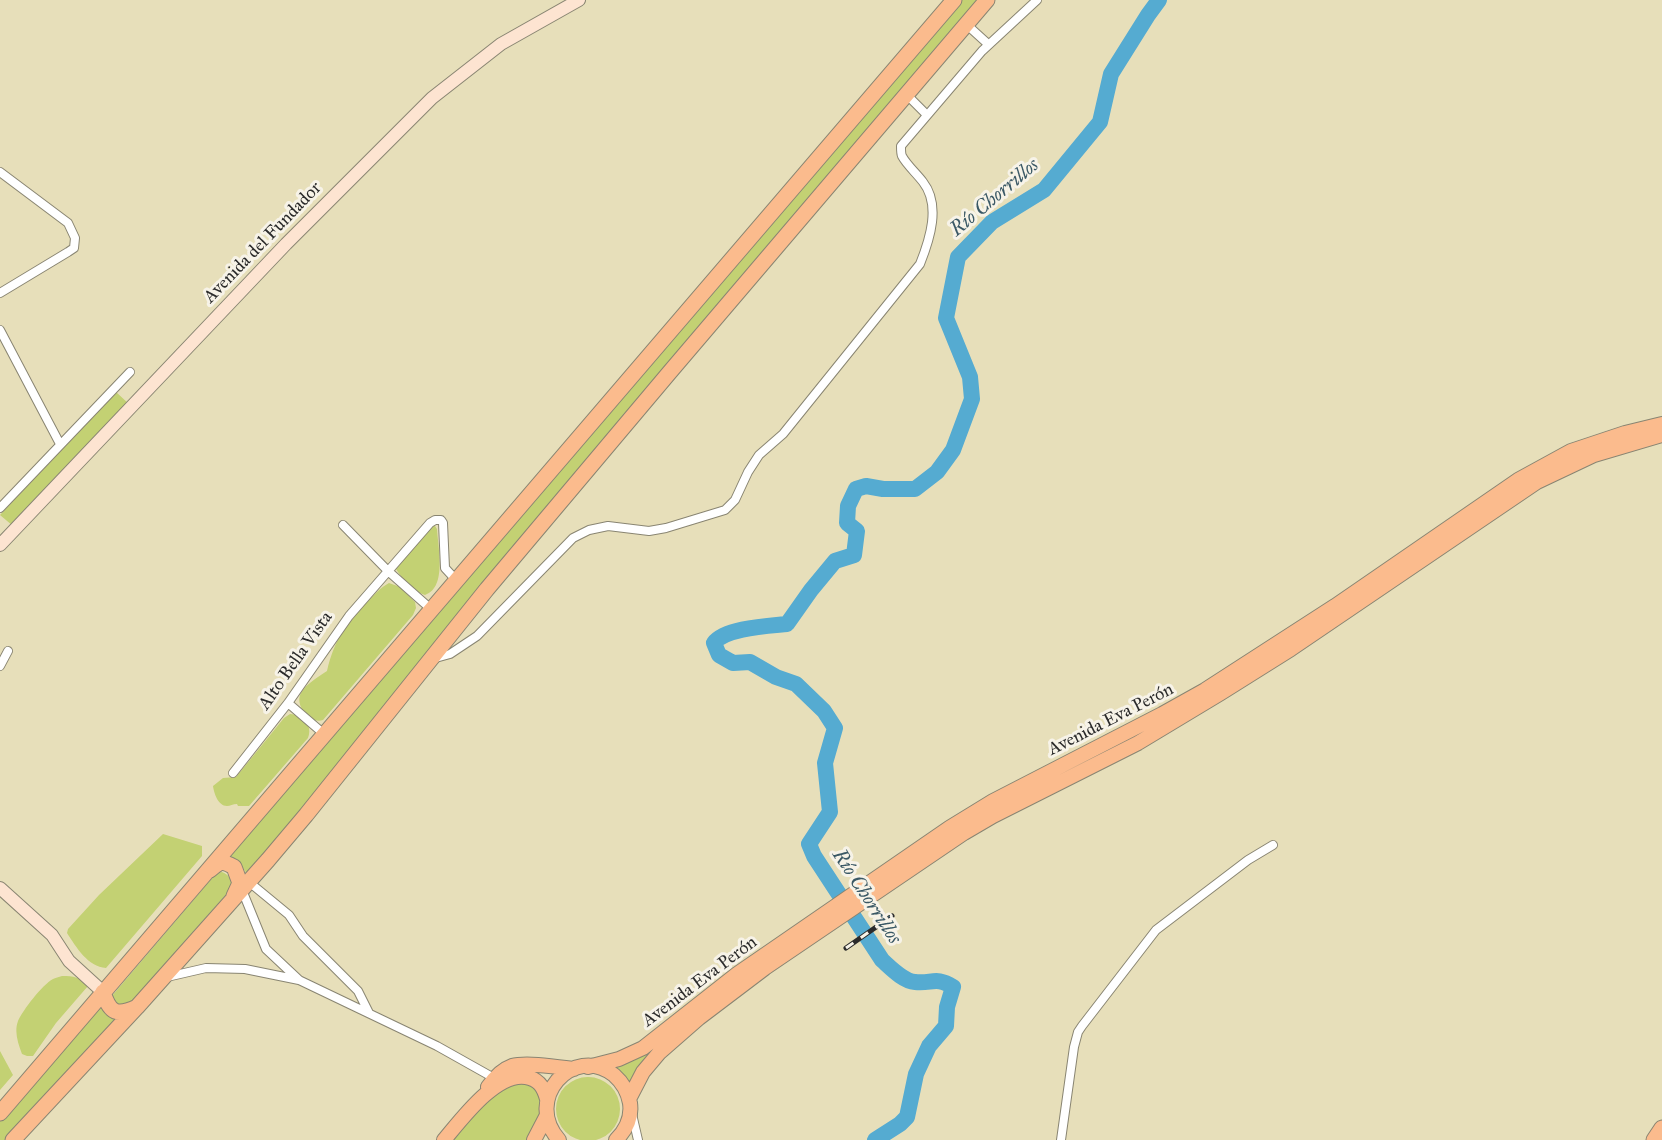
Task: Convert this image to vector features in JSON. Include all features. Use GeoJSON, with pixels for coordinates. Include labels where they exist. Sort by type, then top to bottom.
{"type":"FeatureCollection","features":[{"type":"Feature","properties":{"kind":"highway"},"geometry":{"type":"LineString","coordinates":[[0,1112],[954,0]]}},
{"type":"Feature","properties":{"kind":"highway"},"geometry":{"type":"LineString","coordinates":[[13,1140],[224,911],[306,815],[524,545],[987,0]]}},
{"type":"Feature","properties":{"kind":"highway"},"geometry":{"type":"LineString","coordinates":[[201,878],[219,862],[234,867],[240,883],[236,894],[224,911]]}},
{"type":"Feature","properties":{"kind":"highway"},"geometry":{"type":"LineString","coordinates":[[103,992],[106,1003],[116,1011],[123,1013],[137,1007]]}},
{"type":"Feature","properties":{"kind":"highway"},"geometry":{"type":"LineString","coordinates":[[18,1140],[56,1095]]}},
{"type":"Feature","properties":{"kind":"highway"},"geometry":{"type":"LineString","coordinates":[[1654,1140],[1662,1128]]}},
{"type":"Feature","properties":{"kind":"main road","name":"Avenida del Fundador"},"geometry":{"type":"LineString","coordinates":[[0,545],[286,244],[432,98],[501,44],[579,0]]}},
{"type":"Feature","properties":{"kind":"main road","name":"Avenida Eva Perón"},"geometry":{"type":"LineString","coordinates":[[876,886],[949,828],[993,801],[1205,690],[1335,606],[1518,480],[1571,451],[1595,442],[1662,424]]}},
{"type":"Feature","properties":{"kind":"main road","name":"Avenida Eva Perón"},"geometry":{"type":"LineString","coordinates":[[581,1068],[619,1059],[643,1048],[737,974],[818,925],[876,886],[993,816],[1138,743],[1221,693],[1301,643],[1537,482],[1593,455],[1662,435]]}},
{"type":"Feature","properties":{"kind":"main road"},"geometry":{"type":"LineString","coordinates":[[0,540],[12,532]]}},
{"type":"Feature","properties":{"kind":"main road"},"geometry":{"type":"LineString","coordinates":[[0,888],[50,933],[69,961],[103,992]]}},
{"type":"Feature","properties":{"kind":"main road","name":"Avenida Eva Perón"},"geometry":{"type":"LineString","coordinates":[[616,1140],[626,1127],[630,1104],[643,1072],[670,1042],[818,925]]}},
{"type":"Feature","properties":{"kind":"main road"},"geometry":{"type":"LineString","coordinates":[[444,1140],[494,1078],[514,1066],[596,1067],[611,1073],[623,1084],[630,1104]]}},
{"type":"Feature","properties":{"kind":"main road"},"geometry":{"type":"LineString","coordinates":[[559,1140],[551,1130],[546,1117],[547,1099],[560,1077],[581,1068]]}},
{"type":"Feature","properties":{"kind":"main road"},"geometry":{"type":"LineString","coordinates":[[472,1108],[498,1085],[522,1077],[529,1077],[539,1083],[547,1099]]}},
{"type":"Feature","properties":{"kind":"main road"},"geometry":{"type":"LineString","coordinates":[[534,1140],[546,1117]]}},
{"type":"Feature","properties":{"kind":"street"},"geometry":{"type":"LineString","coordinates":[[432,659],[450,654],[477,636],[573,538],[589,530],[608,526],[649,531],[666,528],[725,510],[735,500],[759,455],[783,434],[920,264],[928,244],[933,219],[931,199],[925,184],[901,155],[901,147],[988,44],[1037,0]]}},
{"type":"Feature","properties":{"kind":"street"},"geometry":{"type":"LineString","coordinates":[[966,24],[988,44]]}},
{"type":"Feature","properties":{"kind":"street"},"geometry":{"type":"LineString","coordinates":[[906,94],[927,115]]}},
{"type":"Feature","properties":{"kind":"street"},"geometry":{"type":"LineString","coordinates":[[0,172],[68,223],[75,238],[74,248],[69,252],[0,293]]}},
{"type":"Feature","properties":{"kind":"street"},"geometry":{"type":"LineString","coordinates":[[0,330],[60,444]]}},
{"type":"Feature","properties":{"kind":"street"},"geometry":{"type":"LineString","coordinates":[[0,508],[130,372]]}},
{"type":"Feature","properties":{"kind":"street","name":"Alto Bella Vista"},"geometry":{"type":"LineString","coordinates":[[234,773],[288,703],[349,616],[435,520],[441,520],[443,523],[445,568],[457,581]]}},
{"type":"Feature","properties":{"kind":"street"},"geometry":{"type":"LineString","coordinates":[[343,525],[387,571],[432,610]]}},
{"type":"Feature","properties":{"kind":"street"},"geometry":{"type":"LineString","coordinates":[[0,666],[8,651]]}},
{"type":"Feature","properties":{"kind":"street"},"geometry":{"type":"LineString","coordinates":[[288,703],[324,734]]}},
{"type":"Feature","properties":{"kind":"street"},"geometry":{"type":"LineString","coordinates":[[1061,1140],[1074,1047],[1082,1026],[1156,930],[1248,860],[1273,845]]}},
{"type":"Feature","properties":{"kind":"street"},"geometry":{"type":"LineString","coordinates":[[245,886],[266,949],[299,980]]}},
{"type":"Feature","properties":{"kind":"street"},"geometry":{"type":"LineString","coordinates":[[245,886],[289,915],[303,936],[358,991],[369,1014]]}},
{"type":"Feature","properties":{"kind":"street"},"geometry":{"type":"LineString","coordinates":[[164,978],[206,968],[245,969],[299,980],[437,1046],[494,1078]]}},
{"type":"Feature","properties":{"kind":"street"},"geometry":{"type":"LineString","coordinates":[[630,1104],[638,1140]]}},
{"type":"Feature","properties":{"kind":"green space"},"geometry":{"type":"Polygon","coordinates":[[[960,0],[981,0],[248,877],[239,864],[225,856],[960,0]]]}},
{"type":"Feature","properties":{"kind":"green space"},"geometry":{"type":"Polygon","coordinates":[[[116,392],[129,404],[13,526],[0,515],[116,392]]]}},
{"type":"Feature","properties":{"kind":"green space"},"geometry":{"type":"Polygon","coordinates":[[[431,525],[437,529],[440,566],[436,584],[432,591],[425,595],[408,584],[396,569],[431,525]]]}},
{"type":"Feature","properties":{"kind":"green space"},"geometry":{"type":"Polygon","coordinates":[[[389,583],[400,587],[415,602],[416,608],[413,615],[323,720],[313,720],[301,708],[299,698],[301,693],[327,671],[337,642],[352,618],[389,583]]]}},
{"type":"Feature","properties":{"kind":"green space"},"geometry":{"type":"Polygon","coordinates":[[[290,714],[299,716],[306,722],[309,729],[308,738],[249,806],[221,804],[215,795],[213,786],[223,778],[236,777],[284,718],[290,714]]]}},
{"type":"Feature","properties":{"kind":"green space"},"geometry":{"type":"Polygon","coordinates":[[[163,834],[202,846],[202,856],[106,968],[94,964],[74,944],[67,933],[68,929],[99,895],[163,834]]]}},
{"type":"Feature","properties":{"kind":"green space"},"geometry":{"type":"Polygon","coordinates":[[[222,872],[230,879],[231,889],[131,1002],[119,1008],[111,997],[213,877],[222,872]]]}},
{"type":"Feature","properties":{"kind":"green space"},"geometry":{"type":"Polygon","coordinates":[[[769,959],[631,1085],[613,1068],[629,1061],[769,959]]]}},
{"type":"Feature","properties":{"kind":"green space"},"geometry":{"type":"Polygon","coordinates":[[[62,976],[77,978],[88,986],[56,1023],[33,1056],[22,1054],[16,1033],[18,1021],[28,1004],[44,987],[53,979],[62,976]]]}},
{"type":"Feature","properties":{"kind":"green space"},"geometry":{"type":"Polygon","coordinates":[[[100,1002],[121,1018],[6,1140],[0,1140],[0,1121],[100,1002]]]}},
{"type":"Feature","properties":{"kind":"green space"},"geometry":{"type":"Polygon","coordinates":[[[0,1051],[13,1075],[0,1090],[0,1051]]]}},
{"type":"Feature","properties":{"kind":"green space"},"geometry":{"type":"Polygon","coordinates":[[[582,1077],[594,1077],[611,1086],[618,1097],[620,1109],[618,1121],[611,1132],[594,1141],[582,1141],[570,1136],[561,1127],[556,1115],[556,1103],[561,1091],[570,1082],[582,1077]]]}},
{"type":"Feature","properties":{"kind":"green space"},"geometry":{"type":"Polygon","coordinates":[[[515,1081],[539,1086],[542,1110],[528,1140],[449,1140],[486,1099],[515,1081]]]}},
{"type":"Feature","properties":{"kind":"waterway","name":"Río Chorrillos"},"geometry":{"type":"LineString","coordinates":[[875,1140],[907,1117],[916,1074],[929,1046],[946,1026],[947,1007],[953,987],[938,981],[911,981],[897,974],[882,960],[814,856],[809,844],[830,812],[825,763],[835,728],[824,711],[796,684],[776,677],[750,662],[733,663],[719,655],[714,643],[727,634],[737,631],[787,624],[835,561],[854,555],[857,531],[847,523],[848,506],[856,489],[866,486],[883,489],[915,489],[937,472],[953,450],[972,399],[970,377],[946,318],[958,257],[992,222],[1044,190],[1100,122],[1111,74],[1159,0]]}},
{"type":"Feature","properties":{"kind":"railway"},"geometry":{"type":"LineString","coordinates":[[846,948],[892,916]]}}]}
